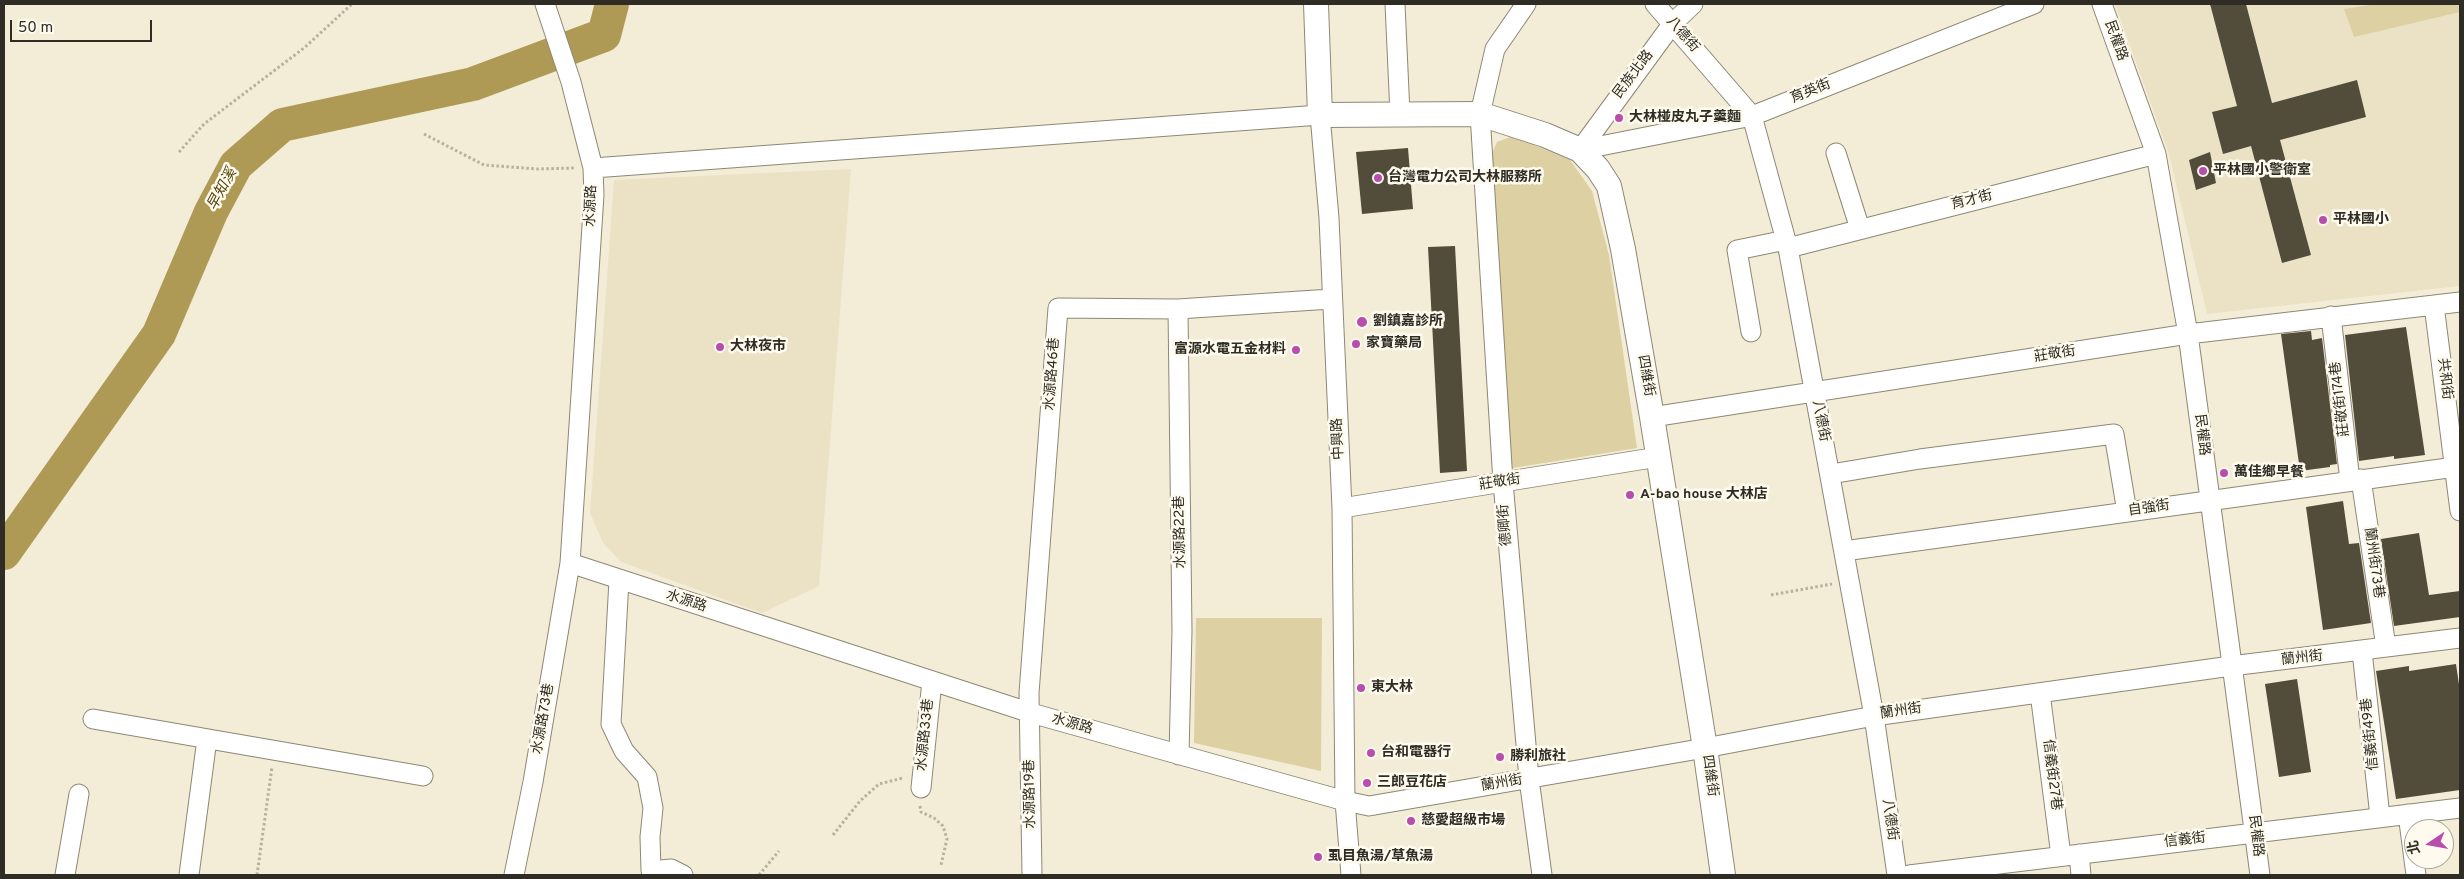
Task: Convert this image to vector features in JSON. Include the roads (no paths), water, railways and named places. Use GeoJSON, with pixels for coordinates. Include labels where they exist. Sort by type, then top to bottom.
{"type":"FeatureCollection","features":[{"type":"Feature","properties":{"kind":"main road","name":"中興路"},"geometry":{"type":"LineString","coordinates":[[1316,4],[1320,116]]}},
{"type":"Feature","properties":{"kind":"main road","name":"四維街"},"geometry":{"type":"LineString","coordinates":[[1320,116],[1480,114],[1545,135],[1580,150],[1598,169],[1609,186],[1623,249],[1652,417],[1705,748],[1722,875]]}},
{"type":"Feature","properties":{"kind":"street","name":"水源路"},"geometry":{"type":"LineString","coordinates":[[546,4],[571,82],[593,168],[594,195],[570,563],[1031,713],[1345,801]]}},
{"type":"Feature","properties":{"kind":"street"},"geometry":{"type":"LineString","coordinates":[[1395,4],[1400,114]]}},
{"type":"Feature","properties":{"kind":"street","name":"德卿街"},"geometry":{"type":"LineString","coordinates":[[1526,4],[1495,49],[1480,114],[1503,482],[1530,779],[1542,875]]}},
{"type":"Feature","properties":{"kind":"street","name":"八德街"},"geometry":{"type":"LineString","coordinates":[[1654,4],[1673,23],[1752,116],[1787,244],[1831,474],[1874,716],[1897,875]]}},
{"type":"Feature","properties":{"kind":"street","name":"民族北路"},"geometry":{"type":"LineString","coordinates":[[1580,150],[1673,23],[1693,4]]}},
{"type":"Feature","properties":{"kind":"street","name":"育英街"},"geometry":{"type":"LineString","coordinates":[[1580,150],[1752,116],[2034,4]]}},
{"type":"Feature","properties":{"kind":"street","name":"民權路"},"geometry":{"type":"LineString","coordinates":[[2102,4],[2156,154],[2188,334],[2260,875]]}},
{"type":"Feature","properties":{"kind":"street"},"geometry":{"type":"LineString","coordinates":[[593,168],[1320,116]]}},
{"type":"Feature","properties":{"kind":"street","name":"中興路"},"geometry":{"type":"LineString","coordinates":[[1320,116],[1329,218],[1331,299],[1342,508],[1345,801],[1352,875]]}},
{"type":"Feature","properties":{"kind":"street"},"geometry":{"type":"LineString","coordinates":[[1836,153],[1860,229]]}},
{"type":"Feature","properties":{"kind":"street","name":"育才街"},"geometry":{"type":"LineString","coordinates":[[1751,332],[1737,250],[1787,244],[1860,229],[2156,154]]}},
{"type":"Feature","properties":{"kind":"street","name":"水源路46巷"},"geometry":{"type":"LineString","coordinates":[[1031,713],[1029,693],[1058,308],[1178,309],[1331,299]]}},
{"type":"Feature","properties":{"kind":"street","name":"莊敬街"},"geometry":{"type":"LineString","coordinates":[[1652,417],[2188,334],[2460,302]]}},
{"type":"Feature","properties":{"kind":"street","name":"共和街"},"geometry":{"type":"LineString","coordinates":[[2434,305],[2460,511]]}},
{"type":"Feature","properties":{"kind":"street","name":"水源路22巷"},"geometry":{"type":"LineString","coordinates":[[1178,309],[1182,631],[1179,754]]}},
{"type":"Feature","properties":{"kind":"street","name":"莊敬街174巷"},"geometry":{"type":"LineString","coordinates":[[2331,316],[2355,480]]}},
{"type":"Feature","properties":{"kind":"street"},"geometry":{"type":"LineString","coordinates":[[1831,474],[1920,459],[2114,434],[2127,512]]}},
{"type":"Feature","properties":{"kind":"street","name":"莊敬街"},"geometry":{"type":"LineString","coordinates":[[1342,508],[1658,457]]}},
{"type":"Feature","properties":{"kind":"street","name":"自強街"},"geometry":{"type":"LineString","coordinates":[[1844,552],[2454,467]]}},
{"type":"Feature","properties":{"kind":"street","name":"蘭州街73巷"},"geometry":{"type":"LineString","coordinates":[[2355,480],[2386,647]]}},
{"type":"Feature","properties":{"kind":"street","name":"水源路73巷"},"geometry":{"type":"LineString","coordinates":[[514,875],[533,782],[570,563]]}},
{"type":"Feature","properties":{"kind":"street"},"geometry":{"type":"LineString","coordinates":[[618,580],[611,724],[624,751],[647,778],[653,808],[644,873],[670,869],[683,875]]}},
{"type":"Feature","properties":{"kind":"street","name":"蘭州街"},"geometry":{"type":"LineString","coordinates":[[1345,801],[1369,806],[1705,748],[1874,716],[2231,666],[2460,638]]}},
{"type":"Feature","properties":{"kind":"street","name":"信義街49巷"},"geometry":{"type":"LineString","coordinates":[[2362,651],[2380,818]]}},
{"type":"Feature","properties":{"kind":"street","name":"水源路33巷"},"geometry":{"type":"LineString","coordinates":[[921,788],[932,681]]}},
{"type":"Feature","properties":{"kind":"street","name":"信義街27巷"},"geometry":{"type":"LineString","coordinates":[[2040,693],[2070,855],[2081,875]]}},
{"type":"Feature","properties":{"kind":"street","name":"水源路19巷"},"geometry":{"type":"LineString","coordinates":[[1031,713],[1032,875]]}},
{"type":"Feature","properties":{"kind":"street"},"geometry":{"type":"LineString","coordinates":[[93,719],[423,776]]}},
{"type":"Feature","properties":{"kind":"street"},"geometry":{"type":"LineString","coordinates":[[189,875],[207,739]]}},
{"type":"Feature","properties":{"kind":"street"},"geometry":{"type":"LineString","coordinates":[[64,875],[79,794]]}},
{"type":"Feature","properties":{"kind":"street","name":"信義街"},"geometry":{"type":"LineString","coordinates":[[1909,875],[2460,808]]}},
{"type":"Feature","properties":{"kind":"street"},"geometry":{"type":"LineString","coordinates":[[2408,814],[2416,875]]}},
{"type":"Feature","properties":{"kind":"waterway","name":"早知溪"},"geometry":{"type":"LineString","coordinates":[[4,553],[159,334],[211,212],[236,165],[282,125],[473,84],[604,35],[612,4]]}},
{"type":"Feature","properties":{"kind":"place","name":"大林椪皮丸子羹麵"},"geometry":{"type":"Point","coordinates":[1619,118]}},
{"type":"Feature","properties":{"kind":"place","name":"平林國小警衛室"},"geometry":{"type":"Point","coordinates":[2203,171]}},
{"type":"Feature","properties":{"kind":"place","name":"台灣電力公司大林服務所"},"geometry":{"type":"Point","coordinates":[1378,178]}},
{"type":"Feature","properties":{"kind":"place","name":"平林國小"},"geometry":{"type":"Point","coordinates":[2323,220]}},
{"type":"Feature","properties":{"kind":"place","name":"劉鎮嘉診所"},"geometry":{"type":"Point","coordinates":[1362,322]}},
{"type":"Feature","properties":{"kind":"place","name":"家寶藥局"},"geometry":{"type":"Point","coordinates":[1356,344]}},
{"type":"Feature","properties":{"kind":"place","name":"大林夜市"},"geometry":{"type":"Point","coordinates":[720,347]}},
{"type":"Feature","properties":{"kind":"place","name":"富源水電五金材料"},"geometry":{"type":"Point","coordinates":[1296,350]}},
{"type":"Feature","properties":{"kind":"place","name":"萬佳鄉早餐"},"geometry":{"type":"Point","coordinates":[2224,473]}},
{"type":"Feature","properties":{"kind":"place","name":"A-bao house 大林店"},"geometry":{"type":"Point","coordinates":[1630,495]}},
{"type":"Feature","properties":{"kind":"place","name":"東大林"},"geometry":{"type":"Point","coordinates":[1361,688]}},
{"type":"Feature","properties":{"kind":"place","name":"台和電器行"},"geometry":{"type":"Point","coordinates":[1371,753]}},
{"type":"Feature","properties":{"kind":"place","name":"勝利旅社"},"geometry":{"type":"Point","coordinates":[1500,757]}},
{"type":"Feature","properties":{"kind":"place","name":"三郎豆花店"},"geometry":{"type":"Point","coordinates":[1367,783]}},
{"type":"Feature","properties":{"kind":"place","name":"慈愛超級市場"},"geometry":{"type":"Point","coordinates":[1411,821]}},
{"type":"Feature","properties":{"kind":"place","name":"虱目魚湯/草魚湯"},"geometry":{"type":"Point","coordinates":[1318,857]}}]}
